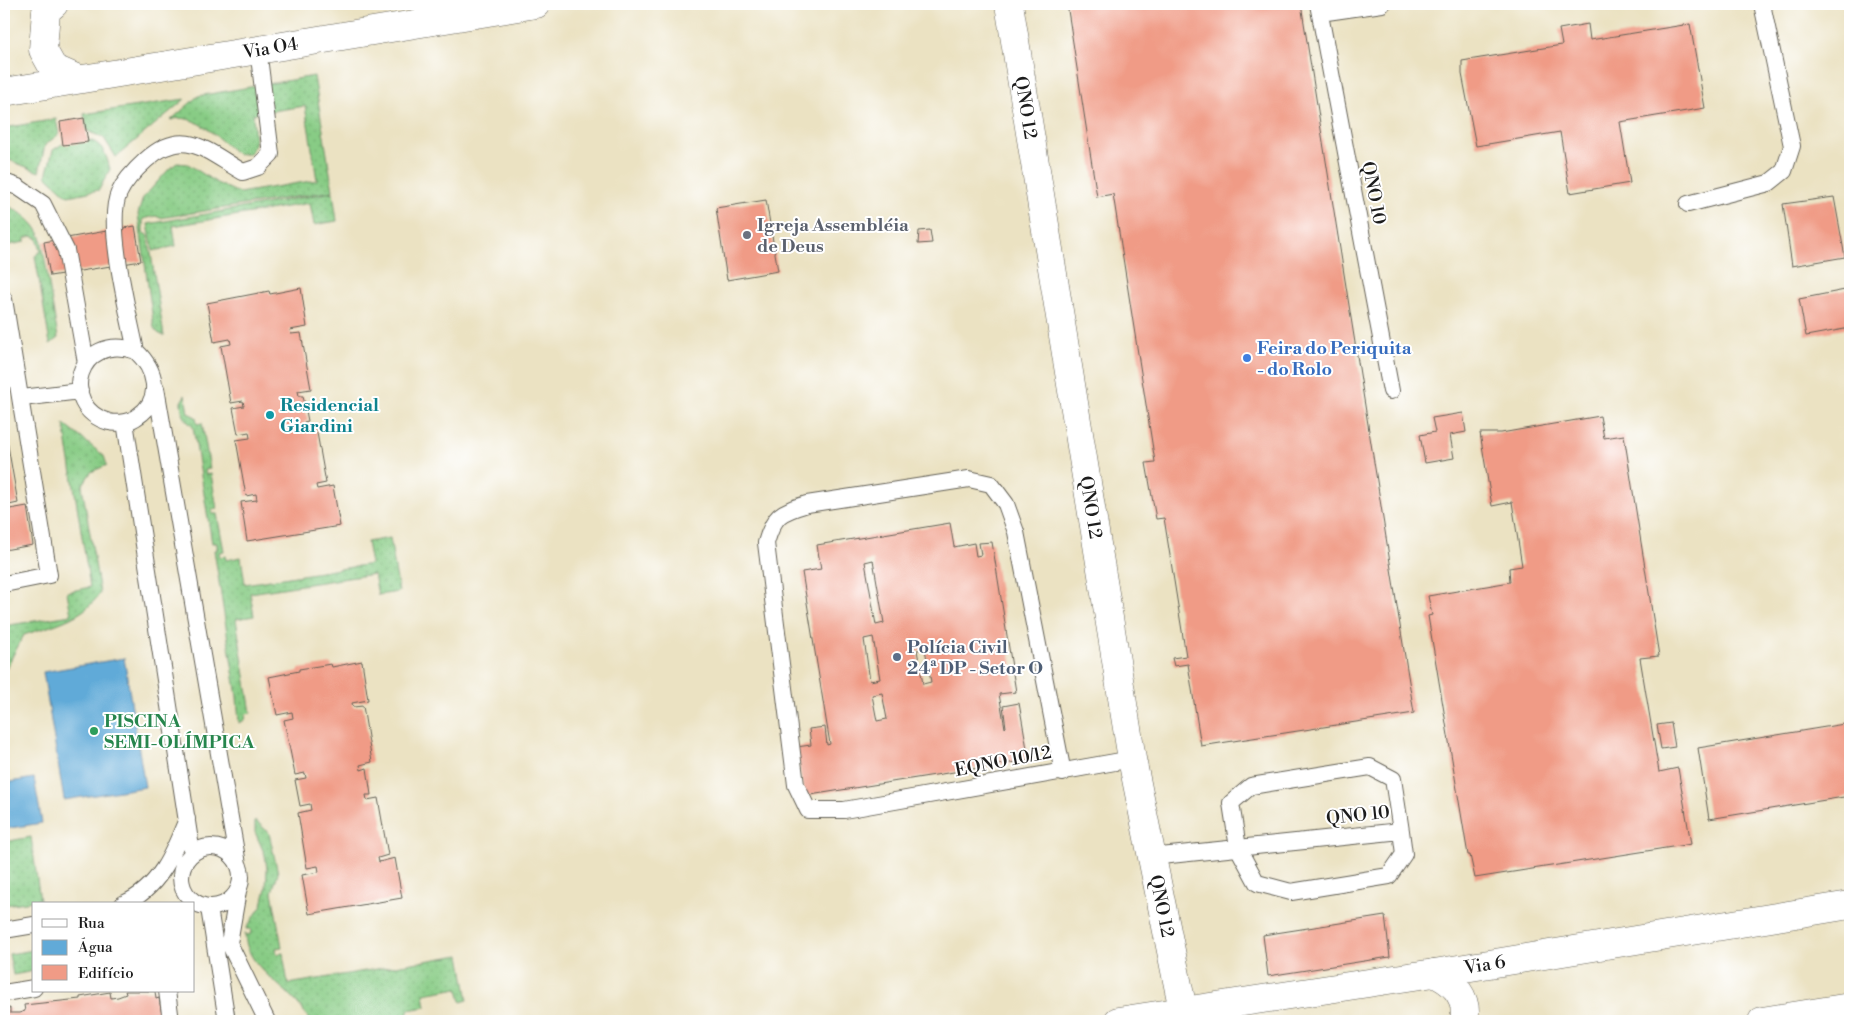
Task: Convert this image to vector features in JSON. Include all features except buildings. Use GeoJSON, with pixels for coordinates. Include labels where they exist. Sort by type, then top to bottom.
{"type":"FeatureCollection","features":[{"type":"Feature","properties":{"kind":"main road"},"geometry":{"type":"LineString","coordinates":[[54,4],[46,11],[43,50],[53,68],[78,79]]}},
{"type":"Feature","properties":{"kind":"main road","name":"Via O4"},"geometry":{"type":"LineString","coordinates":[[4,92],[536,4]]}},
{"type":"Feature","properties":{"kind":"main road","name":"QNO 12"},"geometry":{"type":"LineString","coordinates":[[1009,4],[1132,759],[1183,1010]]}},
{"type":"Feature","properties":{"kind":"main road","name":"Via 6"},"geometry":{"type":"LineString","coordinates":[[1118,1021],[1434,973],[1850,905]]}},
{"type":"Feature","properties":{"kind":"main road"},"geometry":{"type":"LineString","coordinates":[[1434,973],[1447,978],[1457,988],[1464,1001],[1466,1014],[1464,1021]]}},
{"type":"Feature","properties":{"kind":"main road"},"geometry":{"type":"LineString","coordinates":[[1762,1021],[1850,1007]]}},
{"type":"Feature","properties":{"kind":"lane"},"geometry":{"type":"LineString","coordinates":[[1319,8],[1382,4]]}},
{"type":"Feature","properties":{"kind":"lane"},"geometry":{"type":"LineString","coordinates":[[1688,204],[1769,183],[1784,171],[1792,146],[1762,4]]}},
{"type":"Feature","properties":{"kind":"lane","name":"QNO 10"},"geometry":{"type":"LineString","coordinates":[[1319,8],[1391,391]]}},
{"type":"Feature","properties":{"kind":"lane"},"geometry":{"type":"LineString","coordinates":[[136,351],[115,242],[119,194],[135,170],[159,148],[175,143],[193,143],[243,172],[258,167],[271,154],[258,49]]}},
{"type":"Feature","properties":{"kind":"lane"},"geometry":{"type":"LineString","coordinates":[[4,182],[18,187],[43,204],[66,250],[86,363]]}},
{"type":"Feature","properties":{"kind":"lane"},"geometry":{"type":"LineString","coordinates":[[4,299],[22,398],[49,575],[4,584]]}},
{"type":"Feature","properties":{"kind":"lane"},"geometry":{"type":"LineString","coordinates":[[154,379],[154,393],[148,406],[138,416],[125,422],[113,423],[91,413],[84,403],[80,391],[81,372],[86,363],[93,355],[109,348],[125,348],[136,351],[148,363],[154,379],[241,877],[229,943],[267,1021]]}},
{"type":"Feature","properties":{"kind":"lane"},"geometry":{"type":"LineString","coordinates":[[22,398],[80,391]]}},
{"type":"Feature","properties":{"kind":"lane"},"geometry":{"type":"LineString","coordinates":[[125,422],[192,854]]}},
{"type":"Feature","properties":{"kind":"lane","name":"EQNO 10/12"},"geometry":{"type":"LineString","coordinates":[[970,480],[991,484],[1006,504],[1016,532],[1062,773],[844,810],[808,810],[796,785],[766,543],[771,524],[783,511],[807,504],[970,480]]}},
{"type":"Feature","properties":{"kind":"lane"},"geometry":{"type":"LineString","coordinates":[[1062,773],[1132,759]]}},
{"type":"Feature","properties":{"kind":"lane","name":"QNO 10"},"geometry":{"type":"LineString","coordinates":[[1151,857],[1238,848],[1401,831],[1393,779],[1370,767],[1251,786],[1231,803],[1238,848]]}},
{"type":"Feature","properties":{"kind":"lane"},"geometry":{"type":"LineString","coordinates":[[127,902],[138,897],[167,866],[186,819]]}},
{"type":"Feature","properties":{"kind":"lane"},"geometry":{"type":"LineString","coordinates":[[1238,848],[1257,883],[1291,892],[1388,876],[1404,854],[1401,831]]}},
{"type":"Feature","properties":{"kind":"lane"},"geometry":{"type":"LineString","coordinates":[[194,902],[184,891],[181,881],[184,865],[192,854],[205,847],[218,848],[230,854],[238,864]]}},
{"type":"Feature","properties":{"kind":"lane"},"geometry":{"type":"LineString","coordinates":[[227,1021],[201,907],[219,907],[230,900],[238,890]]}},
{"type":"Feature","properties":{"kind":"lane"},"geometry":{"type":"LineString","coordinates":[[4,930],[32,925]]}},
{"type":"Feature","properties":{"kind":"lane"},"geometry":{"type":"LineString","coordinates":[[4,993],[32,988]]}},
{"type":"Feature","properties":{"kind":"lane"},"geometry":{"type":"LineString","coordinates":[[166,992],[171,1021]]}},
{"type":"Feature","properties":{"kind":"green space"},"geometry":{"type":"Polygon","coordinates":[[[314,76],[333,191],[143,219],[143,233],[148,235],[164,336],[158,333],[154,328],[138,214],[143,198],[169,169],[177,163],[188,164],[217,183],[239,193],[317,180],[305,106],[253,114],[255,143],[250,154],[237,154],[198,123],[180,118],[171,120],[198,96],[314,76]]]}},
{"type":"Feature","properties":{"kind":"green space"},"geometry":{"type":"Polygon","coordinates":[[[185,99],[116,157],[104,138],[87,131],[84,114],[185,99]]]}},
{"type":"Feature","properties":{"kind":"green space"},"geometry":{"type":"Polygon","coordinates":[[[56,119],[59,134],[45,145],[39,172],[4,158],[4,128],[56,119]]]}},
{"type":"Feature","properties":{"kind":"green space"},"geometry":{"type":"Polygon","coordinates":[[[70,139],[93,141],[105,153],[110,169],[99,190],[68,196],[46,176],[53,150],[70,139]]]}},
{"type":"Feature","properties":{"kind":"green space"},"geometry":{"type":"Polygon","coordinates":[[[333,192],[337,221],[314,225],[310,203],[173,226],[176,246],[153,251],[148,224],[333,192]]]}},
{"type":"Feature","properties":{"kind":"green space"},"geometry":{"type":"Polygon","coordinates":[[[4,204],[26,217],[35,226],[41,237],[58,338],[50,344],[35,256],[41,251],[37,238],[32,236],[25,238],[25,242],[4,246],[4,204]]]}},
{"type":"Feature","properties":{"kind":"green space"},"geometry":{"type":"Polygon","coordinates":[[[185,395],[188,413],[196,417],[197,424],[202,423],[210,469],[205,470],[206,475],[211,474],[217,509],[212,510],[212,514],[217,514],[224,551],[219,552],[220,557],[225,556],[226,560],[241,557],[245,584],[371,564],[367,542],[390,538],[399,592],[378,595],[374,574],[250,593],[254,616],[236,619],[251,713],[246,714],[245,720],[239,723],[237,697],[214,550],[217,550],[217,543],[212,543],[193,427],[184,416],[182,410],[181,402],[185,395]]]}},
{"type":"Feature","properties":{"kind":"green space"},"geometry":{"type":"Polygon","coordinates":[[[64,424],[104,456],[107,465],[91,472],[82,486],[100,593],[93,602],[76,615],[24,635],[4,672],[4,626],[71,615],[67,592],[90,587],[64,424]]]}},
{"type":"Feature","properties":{"kind":"green space"},"geometry":{"type":"Polygon","coordinates":[[[255,820],[269,833],[278,873],[272,892],[282,947],[276,948],[277,954],[283,953],[288,984],[460,955],[468,1000],[461,1002],[458,988],[424,994],[426,1007],[408,1010],[407,1021],[309,1020],[291,996],[257,964],[247,945],[245,934],[250,935],[251,929],[246,929],[262,905],[266,888],[267,869],[265,855],[255,832],[255,820]]]}},
{"type":"Feature","properties":{"kind":"green space"},"geometry":{"type":"Polygon","coordinates":[[[31,837],[40,900],[4,905],[4,842],[31,837]]]}},
{"type":"Feature","properties":{"kind":"green space"},"geometry":{"type":"Polygon","coordinates":[[[32,950],[32,971],[13,975],[9,954],[32,950]]]}},
{"type":"Feature","properties":{"kind":"water","name":"PISCINA SEMI-OLÍMPICA"},"geometry":{"type":"Polygon","coordinates":[[[124,658],[145,787],[64,800],[43,672],[124,658]]]}},
{"type":"Feature","properties":{"kind":"water"},"geometry":{"type":"Polygon","coordinates":[[[34,778],[42,823],[4,829],[4,783],[34,778]]]}},
{"type":"Feature","properties":{"kind":"place","name":"Igreja Assembléia de Deus"},"geometry":{"type":"Point","coordinates":[747,235]}},
{"type":"Feature","properties":{"kind":"place","name":"Feira do Periquita - do Rolo"},"geometry":{"type":"Point","coordinates":[1247,358]}},
{"type":"Feature","properties":{"kind":"place","name":"Residencial Giardini"},"geometry":{"type":"Point","coordinates":[270,415]}},
{"type":"Feature","properties":{"kind":"place","name":"Polícia Civil 24ª DP - Setor O"},"geometry":{"type":"Point","coordinates":[897,657]}},
{"type":"Feature","properties":{"kind":"place","name":"PISCINA SEMI-OLÍMPICA"},"geometry":{"type":"Point","coordinates":[94,731]}}]}
